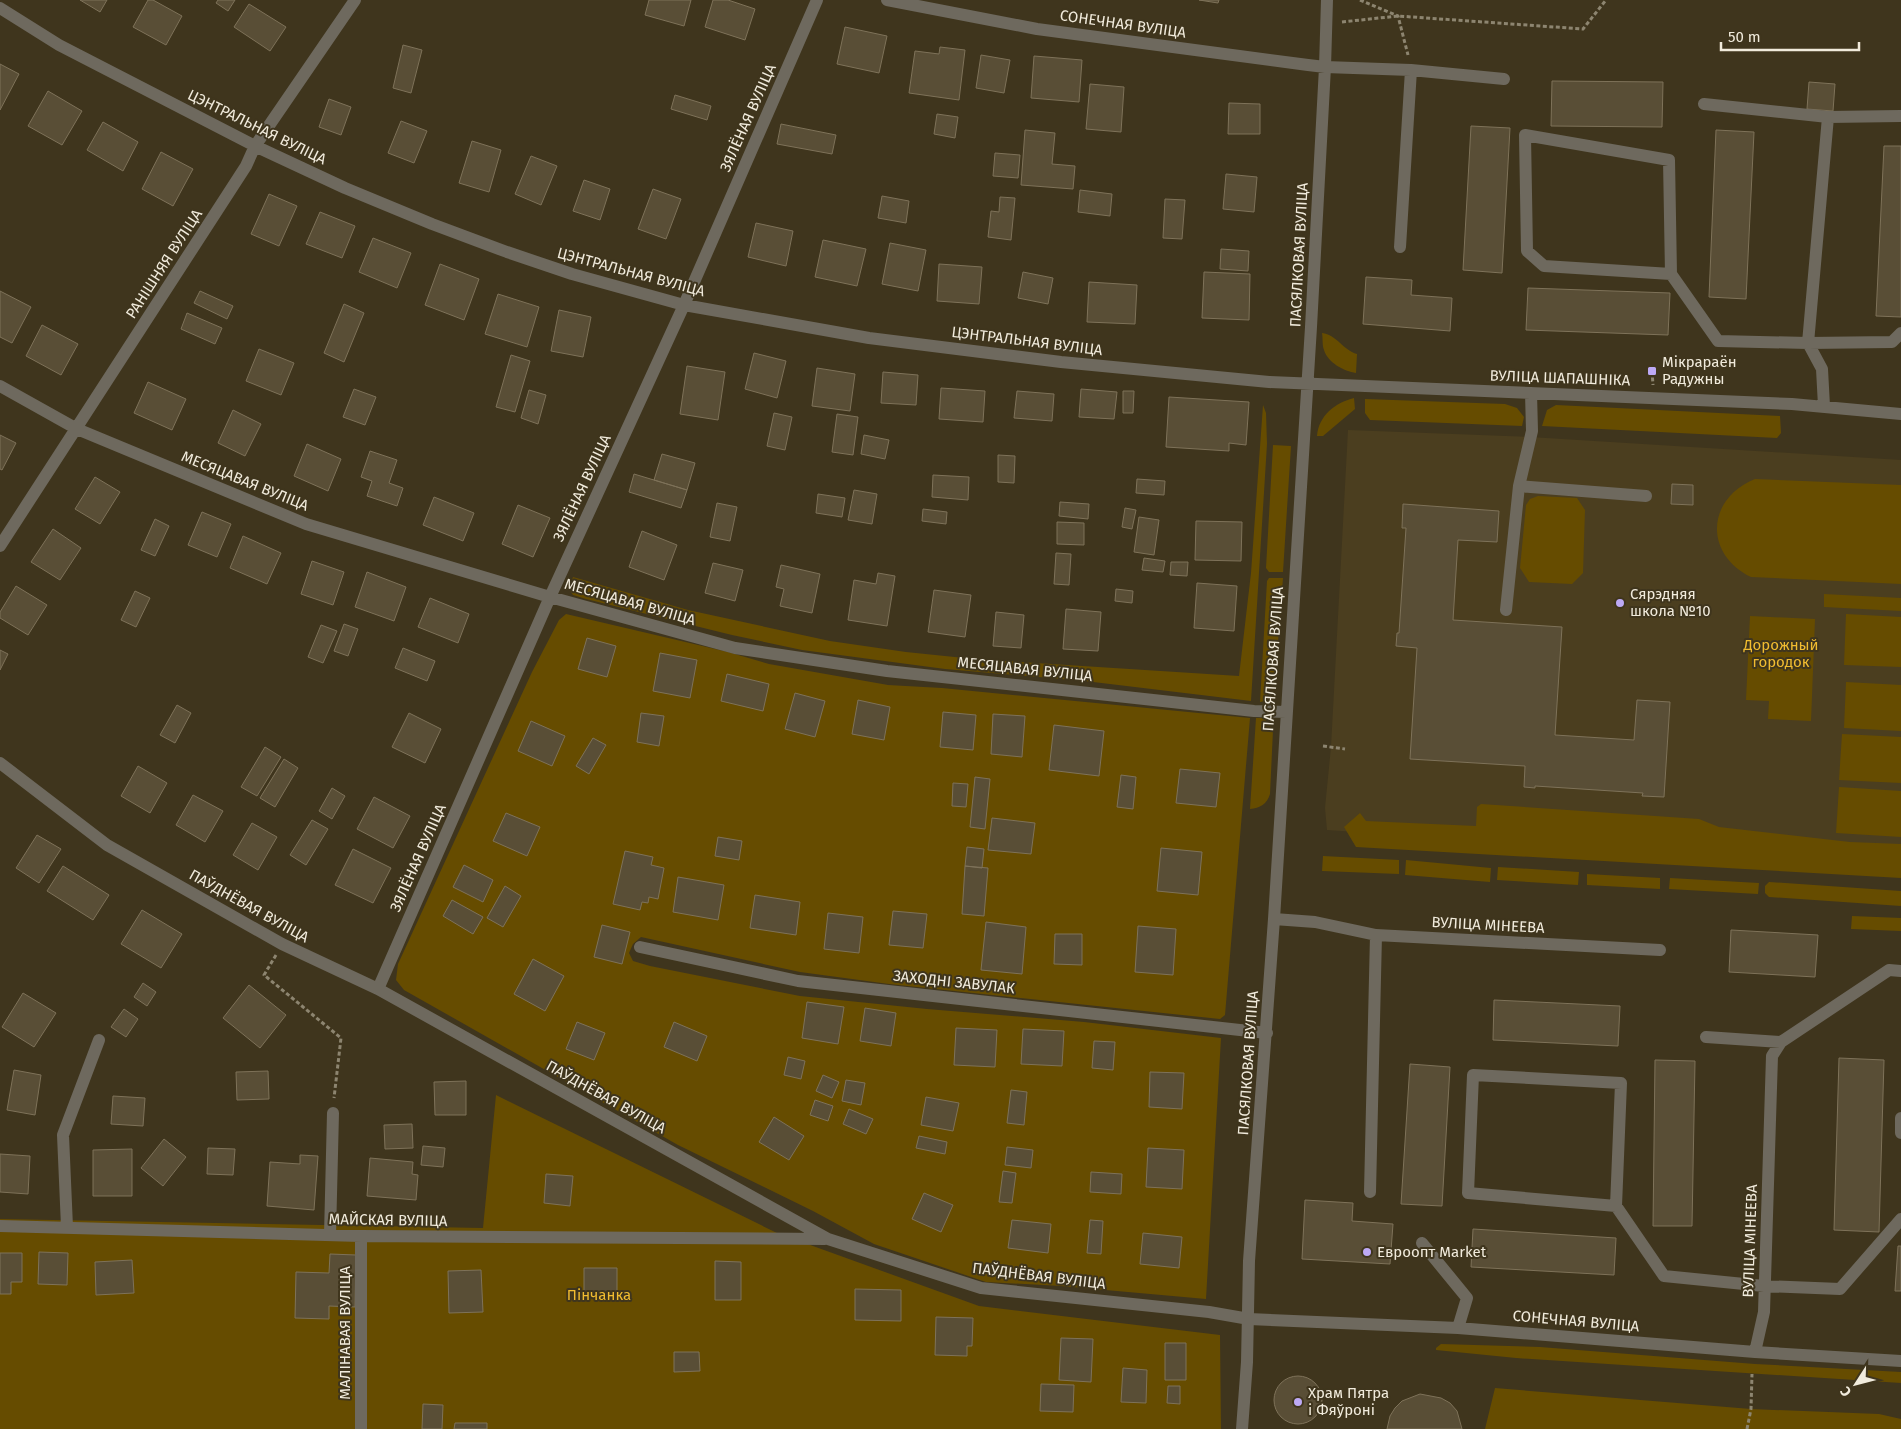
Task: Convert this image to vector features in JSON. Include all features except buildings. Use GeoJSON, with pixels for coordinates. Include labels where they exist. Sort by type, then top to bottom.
{"type":"FeatureCollection","features":[{"type":"Feature","properties":{"kind":"street","name":"РАНІШНЯЯ ВУЛІЦА"},"geometry":{"type":"LineString","coordinates":[[0,546],[77,430],[246,166],[255,146],[355,0]]}},
{"type":"Feature","properties":{"kind":"street","name":"ЗЯЛЁНАЯ ВУЛІЦА"},"geometry":{"type":"LineString","coordinates":[[378,989],[550,596],[684,305],[817,0]]}},
{"type":"Feature","properties":{"kind":"street","name":"СОНЕЧНАЯ ВУЛІЦА"},"geometry":{"type":"LineString","coordinates":[[887,0],[1037,29],[1326,67],[1411,70],[1504,79]]}},
{"type":"Feature","properties":{"kind":"street","name":"ПАСЯЛКОВАЯ ВУЛІЦА"},"geometry":{"type":"LineString","coordinates":[[1242,1429],[1249,1319],[1249,1261],[1267,1033],[1326,67],[1327,0]]}},
{"type":"Feature","properties":{"kind":"street","name":"ЦЭНТРАЛЬНАЯ ВУЛІЦА"},"geometry":{"type":"LineString","coordinates":[[0,8],[59,45],[255,146],[432,224],[572,274],[684,305],[869,338],[1061,362],[1307,384]]}},
{"type":"Feature","properties":{"kind":"street"},"geometry":{"type":"LineString","coordinates":[[1400,247],[1411,70]]}},
{"type":"Feature","properties":{"kind":"street"},"geometry":{"type":"LineString","coordinates":[[1704,104],[1828,117],[1901,116]]}},
{"type":"Feature","properties":{"kind":"street"},"geometry":{"type":"LineString","coordinates":[[1824,406],[1822,369],[1808,343],[1828,117]]}},
{"type":"Feature","properties":{"kind":"street"},"geometry":{"type":"LineString","coordinates":[[1671,274],[1544,266],[1527,251],[1525,135],[1669,160],[1671,274],[1718,341],[1892,342],[1901,333]]}},
{"type":"Feature","properties":{"kind":"street","name":"ВУЛІЦА ШАПАШНІКА"},"geometry":{"type":"LineString","coordinates":[[1307,384],[1824,406],[1901,414]]}},
{"type":"Feature","properties":{"kind":"street","name":"МЕСЯЦАВАЯ ВУЛІЦА"},"geometry":{"type":"LineString","coordinates":[[0,386],[77,430],[306,524],[735,648],[887,671],[1244,710],[1286,712]]}},
{"type":"Feature","properties":{"kind":"street"},"geometry":{"type":"LineString","coordinates":[[1506,610],[1519,486],[1532,431],[1531,393]]}},
{"type":"Feature","properties":{"kind":"street"},"geometry":{"type":"LineString","coordinates":[[1519,486],[1646,496]]}},
{"type":"Feature","properties":{"kind":"street","name":"ПАЎДНЁВАЯ ВУЛІЦА"},"geometry":{"type":"LineString","coordinates":[[0,763],[106,845],[282,944],[378,989],[828,1239],[981,1288],[1209,1312],[1249,1319]]}},
{"type":"Feature","properties":{"kind":"street","name":"ВУЛІЦА МІНЕЕВА"},"geometry":{"type":"LineString","coordinates":[[1274,919],[1315,922],[1376,935],[1660,950]]}},
{"type":"Feature","properties":{"kind":"street"},"geometry":{"type":"LineString","coordinates":[[1370,1192],[1376,935]]}},
{"type":"Feature","properties":{"kind":"street","name":"ЗАХОДНІ ЗАВУЛАК"},"geometry":{"type":"LineString","coordinates":[[640,947],[798,981],[1267,1033]]}},
{"type":"Feature","properties":{"kind":"street"},"geometry":{"type":"LineString","coordinates":[[1706,1037],[1781,1042],[1889,970],[1901,971]]}},
{"type":"Feature","properties":{"kind":"street"},"geometry":{"type":"LineString","coordinates":[[67,1226],[63,1135],[99,1040]]}},
{"type":"Feature","properties":{"kind":"street","name":"ВУЛІЦА МІНЕЕВА"},"geometry":{"type":"LineString","coordinates":[[1755,1352],[1764,1312],[1772,1056],[1781,1042]]}},
{"type":"Feature","properties":{"kind":"street"},"geometry":{"type":"LineString","coordinates":[[1616,1206],[1468,1193],[1473,1075],[1621,1083],[1616,1206],[1664,1276],[1764,1286],[1840,1289],[1901,1219]]}},
{"type":"Feature","properties":{"kind":"street"},"geometry":{"type":"LineString","coordinates":[[330,1235],[333,1113]]}},
{"type":"Feature","properties":{"kind":"street"},"geometry":{"type":"LineString","coordinates":[[1901,1118],[1901,1133]]}},
{"type":"Feature","properties":{"kind":"street","name":"МАЙСКАЯ ВУЛІЦА"},"geometry":{"type":"LineString","coordinates":[[0,1226],[67,1226],[361,1236],[828,1239]]}},
{"type":"Feature","properties":{"kind":"street","name":"МАЛІНАВАЯ ВУЛІЦА"},"geometry":{"type":"LineString","coordinates":[[361,1236],[361,1429]]}},
{"type":"Feature","properties":{"kind":"street"},"geometry":{"type":"LineString","coordinates":[[1422,1243],[1467,1298],[1458,1328]]}},
{"type":"Feature","properties":{"kind":"street","name":"СОНЕЧНАЯ ВУЛІЦА"},"geometry":{"type":"LineString","coordinates":[[1249,1319],[1458,1328],[1755,1352],[1901,1361]]}},
{"type":"Feature","properties":{"kind":"path"},"geometry":{"type":"LineString","coordinates":[[1360,0],[1398,16]]}},
{"type":"Feature","properties":{"kind":"path"},"geometry":{"type":"LineString","coordinates":[[1326,24],[1398,16],[1583,29],[1606,0]]}},
{"type":"Feature","properties":{"kind":"path"},"geometry":{"type":"LineString","coordinates":[[1398,16],[1411,70]]}},
{"type":"Feature","properties":{"kind":"path"},"geometry":{"type":"LineString","coordinates":[[1323,746],[1345,749]]}},
{"type":"Feature","properties":{"kind":"path"},"geometry":{"type":"LineString","coordinates":[[282,944],[264,975],[341,1038],[333,1113]]}},
{"type":"Feature","properties":{"kind":"path"},"geometry":{"type":"LineString","coordinates":[[1747,1429],[1751,1409],[1752,1374]]}},
{"type":"Feature","properties":{"kind":"shaded area","name":"Сярэдняя школа №10"},"geometry":{"type":"Polygon","coordinates":[[[1348,430],[1530,437],[1901,460],[1901,869],[1327,830],[1325,808],[1331,747],[1348,430]]]}},
{"type":"Feature","properties":{"kind":"green space"},"geometry":{"type":"Polygon","coordinates":[[[1322,333],[1332,337],[1357,354],[1356,373],[1342,368],[1329,359],[1323,348],[1322,333]]]}},
{"type":"Feature","properties":{"kind":"green space"},"geometry":{"type":"Polygon","coordinates":[[[1354,398],[1355,409],[1323,436],[1317,436],[1321,422],[1329,411],[1340,403],[1354,398]]]}},
{"type":"Feature","properties":{"kind":"green space"},"geometry":{"type":"Polygon","coordinates":[[[1365,399],[1505,404],[1517,408],[1524,417],[1522,426],[1370,420],[1365,413],[1365,399]]]}},
{"type":"Feature","properties":{"kind":"green space"},"geometry":{"type":"Polygon","coordinates":[[[1263,405],[1266,413],[1267,444],[1251,701],[1085,681],[945,669],[802,650],[586,599],[573,595],[569,589],[573,577],[688,610],[830,641],[906,652],[974,659],[1239,676],[1251,573],[1263,405]]]}},
{"type":"Feature","properties":{"kind":"green space"},"geometry":{"type":"Polygon","coordinates":[[[1556,405],[1780,416],[1781,433],[1777,438],[1542,426],[1547,410],[1556,405]]]}},
{"type":"Feature","properties":{"kind":"green space"},"geometry":{"type":"Polygon","coordinates":[[[1273,445],[1291,446],[1283,572],[1269,572],[1266,568],[1273,445]]]}},
{"type":"Feature","properties":{"kind":"green space"},"geometry":{"type":"Polygon","coordinates":[[[1755,479],[1901,485],[1901,584],[1751,577],[1736,567],[1725,555],[1719,541],[1717,527],[1720,513],[1727,500],[1739,488],[1755,479]]]}},
{"type":"Feature","properties":{"kind":"green space"},"geometry":{"type":"Polygon","coordinates":[[[1538,496],[1577,498],[1585,510],[1583,573],[1572,584],[1529,582],[1520,568],[1526,505],[1530,499],[1538,496]]]}},
{"type":"Feature","properties":{"kind":"green space"},"geometry":{"type":"Polygon","coordinates":[[[1269,578],[1283,578],[1274,693],[1268,699],[1260,702],[1267,581],[1269,578]]]}},
{"type":"Feature","properties":{"kind":"green space"},"geometry":{"type":"Polygon","coordinates":[[[1824,594],[1901,598],[1901,611],[1824,607],[1824,594]]]}},
{"type":"Feature","properties":{"kind":"green space"},"geometry":{"type":"Polygon","coordinates":[[[566,614],[728,652],[769,664],[888,685],[942,688],[1250,718],[1225,1015],[1220,1019],[889,984],[800,972],[641,937],[633,944],[629,953],[633,961],[650,966],[800,996],[1084,1022],[1221,1038],[1206,1299],[1061,1286],[986,1282],[874,1244],[813,1211],[678,1145],[404,990],[396,980],[398,964],[532,672],[559,620],[566,614]]]}},
{"type":"Feature","properties":{"kind":"green space"},"geometry":{"type":"Polygon","coordinates":[[[1846,614],[1901,617],[1901,667],[1844,665],[1846,614]]]}},
{"type":"Feature","properties":{"kind":"green space","name":"Дорожный городок"},"geometry":{"type":"Polygon","coordinates":[[[1750,616],[1815,619],[1811,721],[1768,719],[1769,701],[1746,700],[1750,616]]]}},
{"type":"Feature","properties":{"kind":"green space"},"geometry":{"type":"Polygon","coordinates":[[[1846,682],[1901,685],[1901,731],[1844,728],[1846,682]]]}},
{"type":"Feature","properties":{"kind":"green space"},"geometry":{"type":"Polygon","coordinates":[[[1256,718],[1264,718],[1273,730],[1270,794],[1263,805],[1250,809],[1256,718]]]}},
{"type":"Feature","properties":{"kind":"green space"},"geometry":{"type":"Polygon","coordinates":[[[1842,734],[1901,737],[1901,783],[1839,780],[1842,734]]]}},
{"type":"Feature","properties":{"kind":"green space"},"geometry":{"type":"Polygon","coordinates":[[[1839,787],[1901,791],[1901,837],[1836,833],[1839,787]]]}},
{"type":"Feature","properties":{"kind":"green space"},"geometry":{"type":"Polygon","coordinates":[[[1481,804],[1699,819],[1719,827],[1850,842],[1901,844],[1901,878],[1356,847],[1344,827],[1360,813],[1366,821],[1476,826],[1477,807],[1481,804]]]}},
{"type":"Feature","properties":{"kind":"green space"},"geometry":{"type":"Polygon","coordinates":[[[1323,856],[1399,860],[1399,874],[1322,871],[1323,856]]]}},
{"type":"Feature","properties":{"kind":"green space"},"geometry":{"type":"Polygon","coordinates":[[[1406,860],[1491,868],[1490,882],[1405,875],[1406,860]]]}},
{"type":"Feature","properties":{"kind":"green space"},"geometry":{"type":"Polygon","coordinates":[[[1498,867],[1579,872],[1578,885],[1497,880],[1498,867]]]}},
{"type":"Feature","properties":{"kind":"green space"},"geometry":{"type":"Polygon","coordinates":[[[1587,874],[1660,878],[1660,889],[1587,885],[1587,874]]]}},
{"type":"Feature","properties":{"kind":"green space"},"geometry":{"type":"Polygon","coordinates":[[[1670,878],[1759,883],[1758,894],[1669,889],[1670,878]]]}},
{"type":"Feature","properties":{"kind":"green space"},"geometry":{"type":"Polygon","coordinates":[[[1769,882],[1901,891],[1901,906],[1769,897],[1765,893],[1765,886],[1769,882]]]}},
{"type":"Feature","properties":{"kind":"green space"},"geometry":{"type":"Polygon","coordinates":[[[1852,916],[1901,918],[1901,931],[1851,929],[1852,916]]]}},
{"type":"Feature","properties":{"kind":"green space","name":"Пінчанка"},"geometry":{"type":"Polygon","coordinates":[[[496,1095],[777,1233],[979,1306],[1220,1335],[1221,1429],[0,1429],[0,1219],[483,1228],[496,1095]]]}},
{"type":"Feature","properties":{"kind":"green space"},"geometry":{"type":"Polygon","coordinates":[[[1441,1344],[1540,1347],[1755,1364],[1901,1372],[1901,1383],[1516,1358],[1436,1350],[1441,1344]]]}},
{"type":"Feature","properties":{"kind":"green space"},"geometry":{"type":"Polygon","coordinates":[[[1495,1388],[1751,1409],[1879,1414],[1901,1419],[1901,1429],[1485,1429],[1495,1388]]]}},
{"type":"Feature","properties":{"kind":"place","name":"Мікрараён Радужны"},"geometry":{"type":"Point","coordinates":[1652,371]}},
{"type":"Feature","properties":{"kind":"place","name":"Сярэдняя школа №10"},"geometry":{"type":"Point","coordinates":[1620,603]}},
{"type":"Feature","properties":{"kind":"place","name":"Евроопт Market"},"geometry":{"type":"Point","coordinates":[1367,1252]}},
{"type":"Feature","properties":{"kind":"place","name":"Храм Пятра і Фяўроні"},"geometry":{"type":"Point","coordinates":[1298,1402]}}]}
